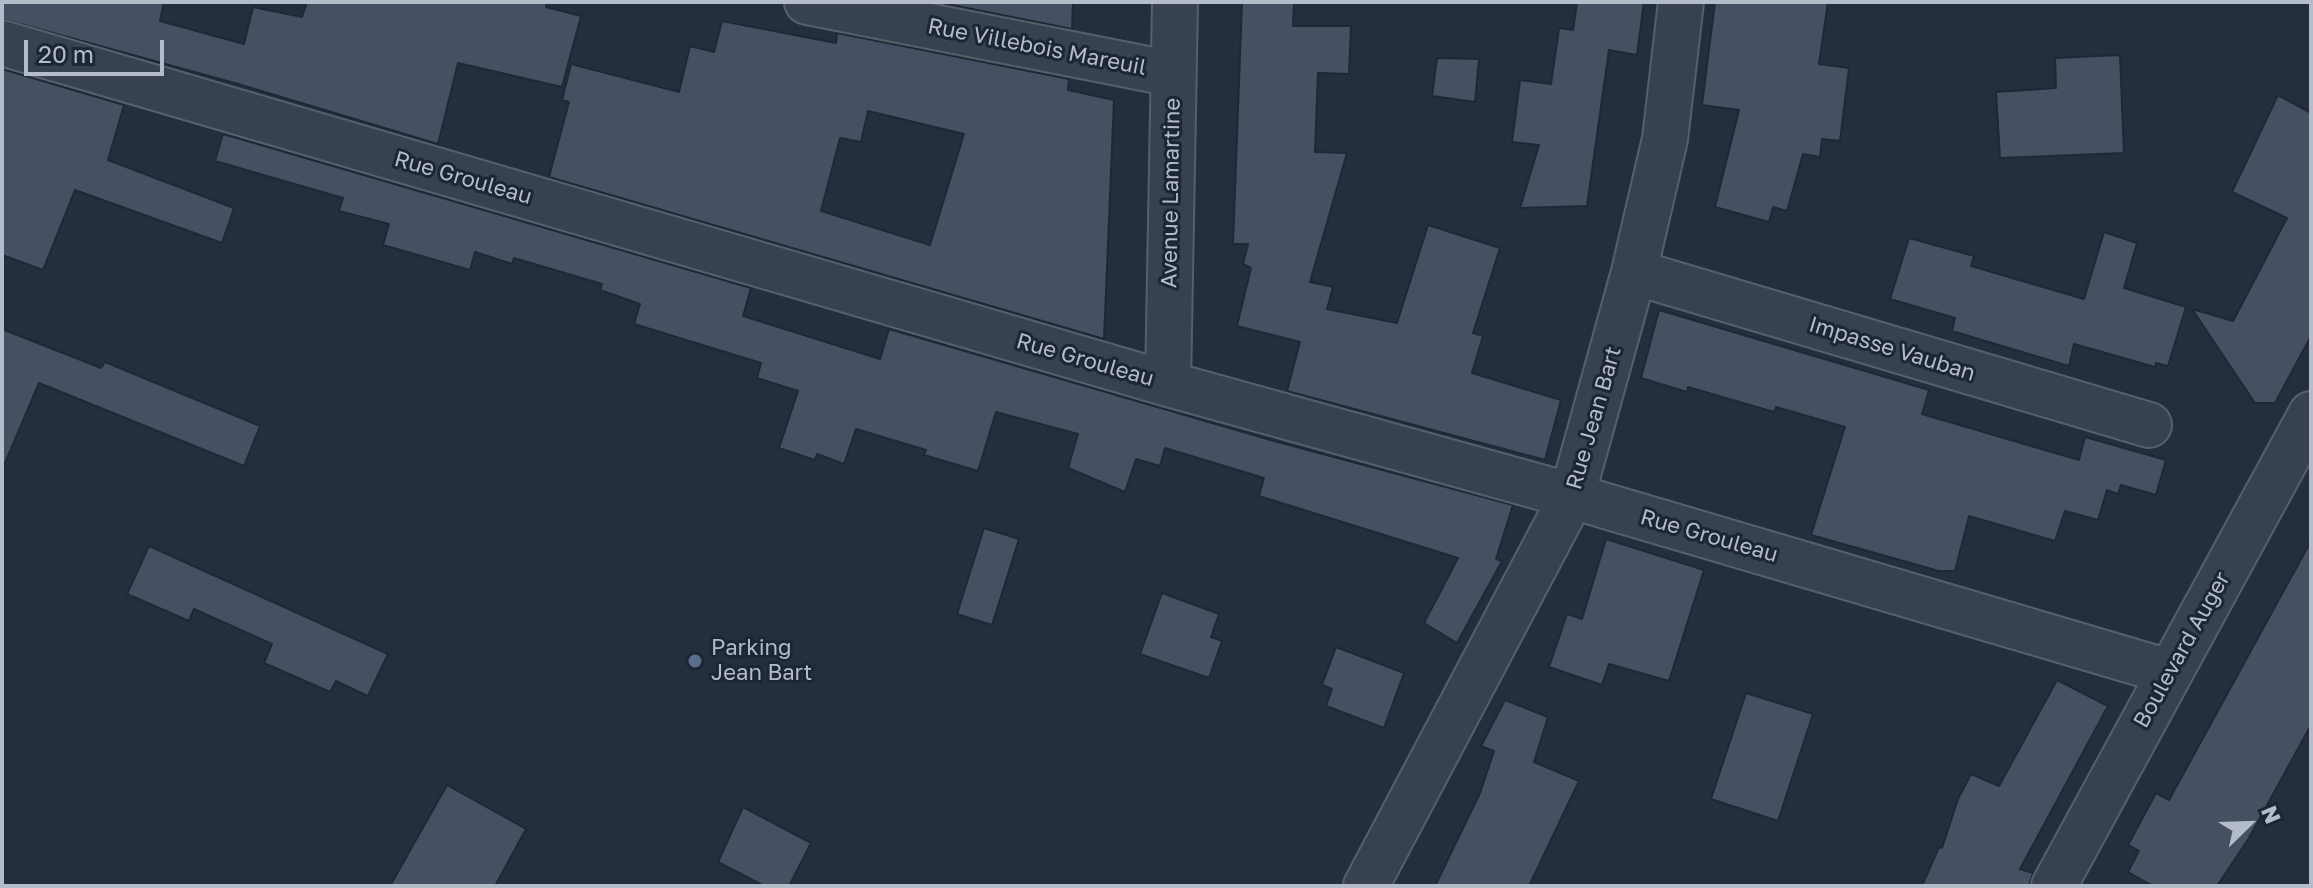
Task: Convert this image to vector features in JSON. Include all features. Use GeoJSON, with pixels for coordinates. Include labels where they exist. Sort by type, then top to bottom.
{"type":"FeatureCollection","features":[{"type":"Feature","properties":{"kind":"street","name":"Rue Villebois Mareuil"},"geometry":{"type":"LineString","coordinates":[[807,2],[1173,74]]}},
{"type":"Feature","properties":{"kind":"street","name":"Avenue Lamartine"},"geometry":{"type":"LineString","coordinates":[[1168,384],[1175,2]]}},
{"type":"Feature","properties":{"kind":"street","name":"Rue Jean Bart"},"geometry":{"type":"LineString","coordinates":[[1366,886],[1572,496],[1634,272],[1665,139],[1681,2]]}},
{"type":"Feature","properties":{"kind":"street","name":"Rue Grouleau"},"geometry":{"type":"LineString","coordinates":[[2,43],[1168,384],[1572,496],[2169,672]]}},
{"type":"Feature","properties":{"kind":"street","name":"Impasse Vauban"},"geometry":{"type":"LineString","coordinates":[[1634,272],[2149,425]]}},
{"type":"Feature","properties":{"kind":"street","name":"Boulevard Auger"},"geometry":{"type":"LineString","coordinates":[[2054,886],[2311,414]]}},
{"type":"Feature","properties":{"kind":"building"},"geometry":{"type":"Polygon","coordinates":[[[2,2],[164,2],[160,21],[244,44],[253,7],[302,17],[307,2],[547,2],[546,7],[581,16],[562,87],[458,63],[438,144],[238,84],[2,19],[2,2]]]}},
{"type":"Feature","properties":{"kind":"building"},"geometry":{"type":"Polygon","coordinates":[[[937,2],[1073,2],[1072,29],[937,2]]]}},
{"type":"Feature","properties":{"kind":"building"},"geometry":{"type":"Polygon","coordinates":[[[1242,2],[1294,2],[1293,26],[1351,26],[1349,74],[1318,73],[1315,152],[1347,153],[1310,282],[1333,287],[1327,309],[1397,323],[1428,225],[1500,248],[1473,333],[1483,336],[1472,373],[1561,400],[1545,460],[1287,391],[1300,342],[1237,326],[1251,268],[1243,264],[1248,244],[1233,244],[1242,2]]]}},
{"type":"Feature","properties":{"kind":"building"},"geometry":{"type":"Polygon","coordinates":[[[1577,2],[1644,2],[1637,55],[1609,50],[1587,206],[1520,208],[1539,145],[1512,142],[1520,80],[1551,84],[1559,28],[1573,30],[1577,2]]]}},
{"type":"Feature","properties":{"kind":"building"},"geometry":{"type":"Polygon","coordinates":[[[1715,2],[1828,2],[1819,64],[1849,68],[1840,141],[1822,139],[1820,157],[1803,154],[1787,211],[1773,207],[1769,222],[1715,207],[1739,110],[1702,105],[1715,2]]]}},
{"type":"Feature","properties":{"kind":"building"},"geometry":{"type":"Polygon","coordinates":[[[722,21],[836,43],[837,33],[1069,79],[1068,90],[1114,100],[1104,339],[549,177],[569,102],[562,100],[571,64],[679,92],[690,46],[714,52],[722,21]],[[868,111],[861,142],[840,138],[821,211],[930,245],[964,134],[868,111]]]}},
{"type":"Feature","properties":{"kind":"building"},"geometry":{"type":"Polygon","coordinates":[[[2120,55],[2124,153],[2000,158],[1996,92],[2056,88],[2055,58],[2120,55]]]}},
{"type":"Feature","properties":{"kind":"building"},"geometry":{"type":"Polygon","coordinates":[[[1437,58],[1479,59],[1475,102],[1432,96],[1437,58]]]}},
{"type":"Feature","properties":{"kind":"building"},"geometry":{"type":"Polygon","coordinates":[[[2,69],[124,105],[108,160],[234,208],[222,243],[75,190],[43,270],[2,255],[2,69]]]}},
{"type":"Feature","properties":{"kind":"building"},"geometry":{"type":"Polygon","coordinates":[[[2278,95],[2311,113],[2311,336],[2275,403],[2255,403],[2192,309],[2233,321],[2287,218],[2232,192],[2278,95]]]}},
{"type":"Feature","properties":{"kind":"building"},"geometry":{"type":"Polygon","coordinates":[[[223,134],[751,288],[743,316],[880,359],[889,329],[1274,441],[1513,505],[1496,559],[1502,561],[1457,643],[1424,623],[1458,558],[1259,496],[1264,478],[1165,448],[1160,466],[1136,459],[1125,492],[1068,468],[1078,434],[996,412],[978,471],[924,455],[926,450],[856,429],[844,464],[817,454],[815,460],[779,448],[798,391],[757,378],[761,363],[634,324],[640,304],[600,290],[602,284],[514,258],[512,264],[475,252],[470,270],[383,245],[389,224],[339,211],[343,198],[215,161],[223,134]]]}},
{"type":"Feature","properties":{"kind":"building"},"geometry":{"type":"Polygon","coordinates":[[[2104,232],[2137,243],[2124,288],[2186,307],[2168,366],[2156,363],[2155,367],[2074,344],[2069,366],[1952,331],[1955,318],[1890,299],[1909,238],[1974,256],[1971,266],[2084,299],[2104,232]]]}},
{"type":"Feature","properties":{"kind":"building"},"geometry":{"type":"Polygon","coordinates":[[[1659,310],[1929,390],[1922,414],[2079,460],[2085,437],[2166,460],[2156,495],[2121,485],[2118,494],[2107,490],[2098,520],[2065,511],[2055,541],[1969,516],[1955,571],[1939,571],[1811,535],[1845,427],[1776,407],[1774,412],[1688,387],[1687,392],[1641,378],[1659,310]]]}},
{"type":"Feature","properties":{"kind":"building"},"geometry":{"type":"Polygon","coordinates":[[[2,329],[101,368],[105,362],[260,426],[244,466],[39,383],[2,470],[2,329]]]}},
{"type":"Feature","properties":{"kind":"building"},"geometry":{"type":"Polygon","coordinates":[[[984,528],[1019,539],[992,625],[957,614],[984,528]]]}},
{"type":"Feature","properties":{"kind":"building"},"geometry":{"type":"Polygon","coordinates":[[[1606,539],[1704,570],[1669,681],[1609,664],[1602,685],[1549,667],[1567,614],[1582,619],[1606,539]]]}},
{"type":"Feature","properties":{"kind":"building"},"geometry":{"type":"Polygon","coordinates":[[[2311,541],[2311,725],[2249,838],[2217,886],[2153,886],[2128,872],[2139,851],[2128,845],[2156,793],[2169,800],[2311,541]]]}},
{"type":"Feature","properties":{"kind":"building"},"geometry":{"type":"Polygon","coordinates":[[[149,546],[388,654],[368,696],[336,681],[330,692],[264,663],[272,644],[194,609],[189,621],[127,594],[149,546]]]}},
{"type":"Feature","properties":{"kind":"building"},"geometry":{"type":"Polygon","coordinates":[[[1162,593],[1219,614],[1211,637],[1222,641],[1209,678],[1140,654],[1162,593]]]}},
{"type":"Feature","properties":{"kind":"building"},"geometry":{"type":"Polygon","coordinates":[[[1336,647],[1404,673],[1384,728],[1326,706],[1332,689],[1322,685],[1336,647]]]}},
{"type":"Feature","properties":{"kind":"building"},"geometry":{"type":"Polygon","coordinates":[[[2057,680],[2108,706],[2020,869],[2033,873],[2029,886],[1922,886],[1939,847],[1942,848],[1958,799],[1971,774],[1999,786],[2057,680]]]}},
{"type":"Feature","properties":{"kind":"building"},"geometry":{"type":"Polygon","coordinates":[[[1746,693],[1813,714],[1778,821],[1711,799],[1746,693]]]}},
{"type":"Feature","properties":{"kind":"building"},"geometry":{"type":"Polygon","coordinates":[[[1505,700],[1548,717],[1534,762],[1579,781],[1529,886],[1435,886],[1480,793],[1494,751],[1481,746],[1505,700]]]}},
{"type":"Feature","properties":{"kind":"building"},"geometry":{"type":"Polygon","coordinates":[[[447,785],[526,829],[495,886],[390,886],[447,785]]]}},
{"type":"Feature","properties":{"kind":"building"},"geometry":{"type":"Polygon","coordinates":[[[743,807],[811,843],[789,886],[764,886],[718,862],[743,807]]]}},
{"type":"Feature","properties":{"kind":"place","name":"Parking Jean Bart"},"geometry":{"type":"Point","coordinates":[695,661]}}]}
